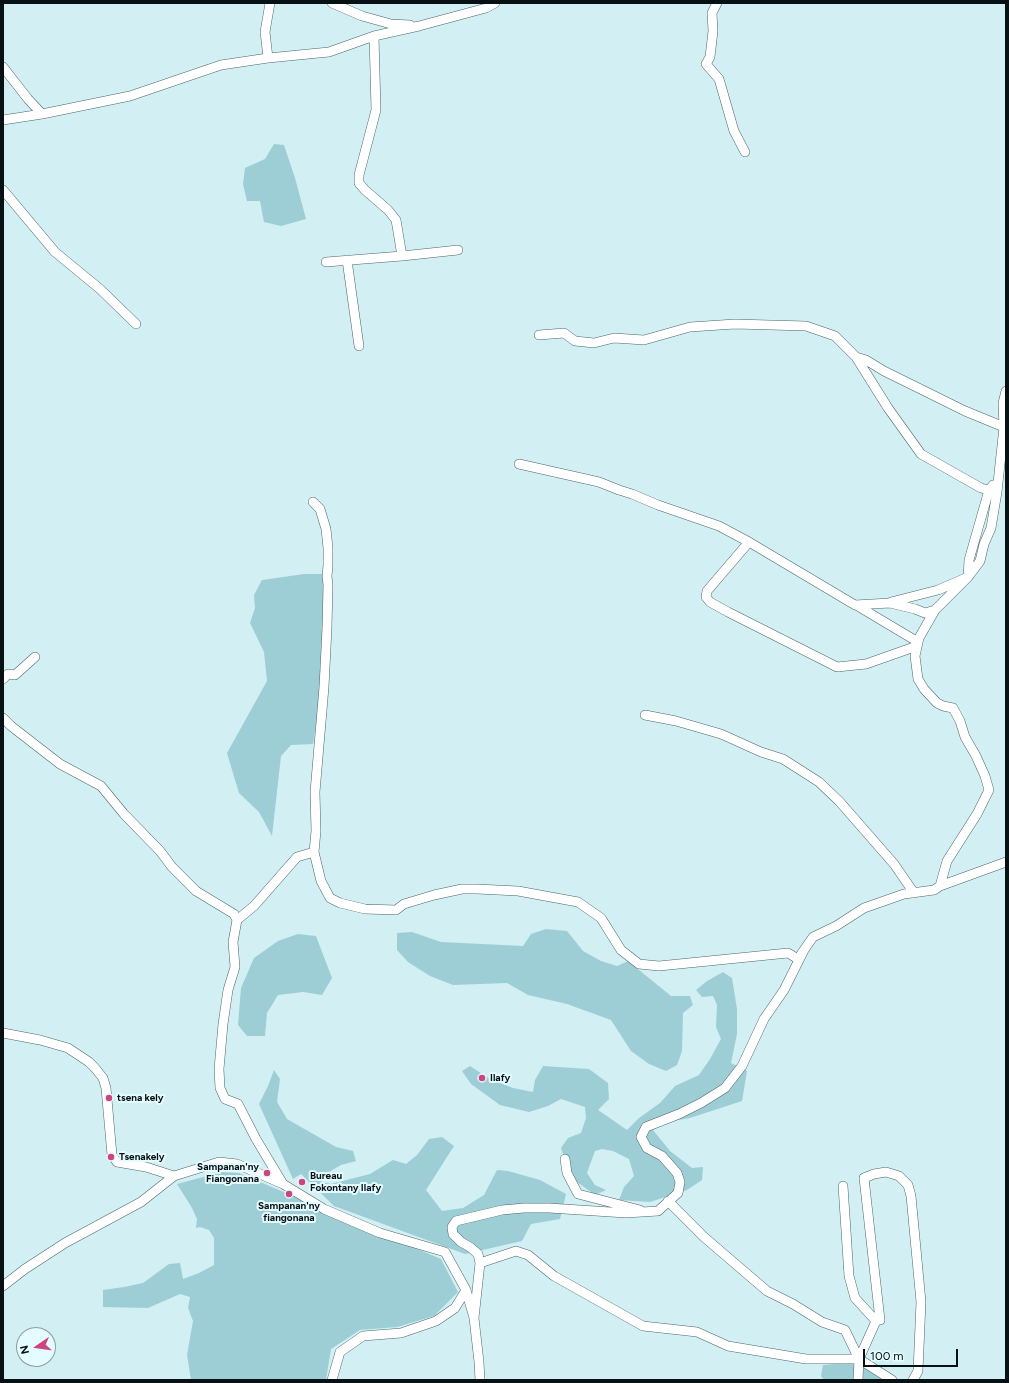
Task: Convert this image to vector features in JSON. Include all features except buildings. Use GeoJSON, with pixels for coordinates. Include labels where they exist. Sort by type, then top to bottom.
{"type":"FeatureCollection","features":[{"type":"Feature","properties":{"kind":"street"},"geometry":{"type":"LineString","coordinates":[[268,58],[265,32],[270,3]]}},
{"type":"Feature","properties":{"kind":"street"},"geometry":{"type":"LineString","coordinates":[[332,3],[362,16],[391,24],[419,26]]}},
{"type":"Feature","properties":{"kind":"street"},"geometry":{"type":"LineString","coordinates":[[3,120],[42,114],[130,96],[221,65],[268,58],[329,52],[374,36],[419,26],[486,8],[495,3]]}},
{"type":"Feature","properties":{"kind":"street"},"geometry":{"type":"LineString","coordinates":[[716,3],[712,12],[710,57],[706,64],[719,79],[734,131],[745,152]]}},
{"type":"Feature","properties":{"kind":"street"},"geometry":{"type":"LineString","coordinates":[[374,36],[376,110],[359,175],[359,183],[388,210],[396,220],[402,256]]}},
{"type":"Feature","properties":{"kind":"street"},"geometry":{"type":"LineString","coordinates":[[3,67],[42,114]]}},
{"type":"Feature","properties":{"kind":"street"},"geometry":{"type":"LineString","coordinates":[[3,190],[55,252],[100,289],[136,324]]}},
{"type":"Feature","properties":{"kind":"street"},"geometry":{"type":"LineString","coordinates":[[326,262],[458,250]]}},
{"type":"Feature","properties":{"kind":"street"},"geometry":{"type":"LineString","coordinates":[[347,260],[359,346]]}},
{"type":"Feature","properties":{"kind":"street"},"geometry":{"type":"LineString","coordinates":[[539,335],[564,334],[575,341],[594,343],[614,338],[644,340],[690,327],[728,324],[776,324],[806,326],[835,336],[856,357],[888,408],[921,454],[981,488],[993,488],[1006,492]]}},
{"type":"Feature","properties":{"kind":"street"},"geometry":{"type":"LineString","coordinates":[[856,357],[866,360],[884,372],[965,411],[1004,427]]}},
{"type":"Feature","properties":{"kind":"street"},"geometry":{"type":"LineString","coordinates":[[940,886],[947,861],[974,819],[989,790],[985,776],[965,737],[960,721],[953,708],[937,703],[924,689],[918,679],[914,656],[918,644],[935,610],[968,577],[980,561],[984,544],[991,528],[993,488],[998,477],[1004,427],[1003,402],[1006,391]]}},
{"type":"Feature","properties":{"kind":"street"},"geometry":{"type":"LineString","coordinates":[[519,464],[599,482],[658,505],[719,526],[749,542],[918,644]]}},
{"type":"Feature","properties":{"kind":"street"},"geometry":{"type":"LineString","coordinates":[[313,502],[320,509],[326,529],[328,565],[326,576],[328,585],[327,628],[316,792],[316,831],[314,852],[321,881],[330,898],[340,904],[364,909],[396,910],[404,904],[434,895],[462,889],[518,891],[578,902],[601,918],[621,950],[639,964],[658,966],[788,953],[798,959],[813,937],[836,926],[864,908],[904,894],[934,890],[940,886],[1006,862]]}},
{"type":"Feature","properties":{"kind":"street"},"geometry":{"type":"LineString","coordinates":[[749,542],[707,591],[706,597],[710,602],[760,629],[837,667],[866,664],[918,644]]}},
{"type":"Feature","properties":{"kind":"street"},"geometry":{"type":"LineString","coordinates":[[855,605],[890,603],[938,590],[968,577]]}},
{"type":"Feature","properties":{"kind":"street"},"geometry":{"type":"LineString","coordinates":[[890,603],[925,613],[935,610]]}},
{"type":"Feature","properties":{"kind":"street"},"geometry":{"type":"LineString","coordinates":[[3,679],[8,674],[15,675],[35,657]]}},
{"type":"Feature","properties":{"kind":"street"},"geometry":{"type":"LineString","coordinates":[[645,715],[676,720],[721,734],[761,752],[783,759],[819,782],[839,801],[894,864],[914,893]]}},
{"type":"Feature","properties":{"kind":"street"},"geometry":{"type":"LineString","coordinates":[[3,718],[11,726],[60,764],[100,786],[124,814],[160,851],[175,870],[196,891],[234,914],[237,920],[233,942],[235,967],[228,990],[223,1024],[219,1069],[220,1088],[225,1099],[238,1104],[256,1139],[283,1184]]}},
{"type":"Feature","properties":{"kind":"street"},"geometry":{"type":"LineString","coordinates":[[237,920],[254,906],[297,857],[314,852]]}},
{"type":"Feature","properties":{"kind":"street"},"geometry":{"type":"LineString","coordinates":[[474,1318],[480,1263],[478,1254],[461,1242],[453,1234],[452,1227],[456,1221],[502,1210],[524,1208],[549,1208],[626,1214],[658,1210],[678,1193],[680,1182],[677,1173],[662,1156],[647,1148],[641,1137],[646,1127],[701,1104],[725,1088],[742,1066],[764,1019],[784,990],[804,950]]}},
{"type":"Feature","properties":{"kind":"street"},"geometry":{"type":"LineString","coordinates":[[3,1032],[68,1048],[89,1062],[103,1078],[106,1088],[111,1150],[114,1158],[117,1162],[146,1167],[174,1176]]}},
{"type":"Feature","properties":{"kind":"street"},"geometry":{"type":"LineString","coordinates":[[565,1159],[567,1173],[578,1194],[647,1212]]}},
{"type":"Feature","properties":{"kind":"street"},"geometry":{"type":"LineString","coordinates":[[3,1286],[25,1269],[60,1246],[140,1202],[174,1176],[219,1162],[237,1164],[283,1184],[324,1209],[380,1233],[445,1252],[466,1290],[474,1318],[480,1380]]}},
{"type":"Feature","properties":{"kind":"street"},"geometry":{"type":"LineString","coordinates":[[858,1380],[859,1359],[876,1321],[880,1320],[864,1178],[874,1174],[886,1172],[899,1176],[908,1185],[911,1196],[921,1302],[918,1372],[913,1380]]}},
{"type":"Feature","properties":{"kind":"street"},"geometry":{"type":"LineString","coordinates":[[843,1186],[849,1276],[856,1298],[876,1321]]}},
{"type":"Feature","properties":{"kind":"street"},"geometry":{"type":"LineString","coordinates":[[668,1201],[704,1238],[767,1291],[793,1304],[822,1322],[845,1330],[859,1359],[892,1380]]}},
{"type":"Feature","properties":{"kind":"street"},"geometry":{"type":"LineString","coordinates":[[480,1263],[516,1251],[528,1255],[554,1276],[643,1326],[697,1332],[728,1346],[806,1359],[859,1359]]}},
{"type":"Feature","properties":{"kind":"street"},"geometry":{"type":"LineString","coordinates":[[332,1380],[340,1352],[362,1336],[401,1334],[436,1321],[455,1308],[466,1290]]}},
{"type":"Feature","properties":{"kind":"shaded area"},"geometry":{"type":"Polygon","coordinates":[[[274,144],[284,145],[306,219],[281,226],[264,222],[260,201],[247,201],[243,184],[245,168],[265,159],[274,144]]]}},
{"type":"Feature","properties":{"kind":"shaded area"},"geometry":{"type":"Polygon","coordinates":[[[304,574],[324,574],[321,691],[313,744],[291,745],[281,756],[272,836],[259,812],[239,793],[227,753],[267,681],[264,652],[250,623],[255,608],[254,595],[262,580],[304,574]]]}},
{"type":"Feature","properties":{"kind":"shaded area"},"geometry":{"type":"Polygon","coordinates":[[[546,929],[567,931],[583,951],[601,961],[617,966],[628,961],[671,996],[690,996],[693,1005],[683,1013],[682,1051],[677,1065],[666,1071],[649,1064],[631,1051],[611,1020],[567,1004],[528,995],[507,983],[453,985],[430,976],[408,962],[397,950],[397,933],[412,932],[441,942],[523,946],[531,934],[546,929]]]}},
{"type":"Feature","properties":{"kind":"shaded area"},"geometry":{"type":"Polygon","coordinates":[[[298,934],[316,936],[332,978],[322,995],[303,992],[278,995],[267,1013],[265,1036],[247,1036],[238,1025],[241,988],[254,958],[278,941],[298,934]]]}},
{"type":"Feature","properties":{"kind":"shaded area"},"geometry":{"type":"Polygon","coordinates":[[[723,972],[732,978],[737,1009],[737,1034],[731,1063],[747,1071],[742,1101],[690,1118],[667,1122],[653,1130],[670,1151],[692,1168],[703,1167],[702,1180],[687,1190],[650,1202],[619,1200],[624,1187],[634,1176],[629,1159],[613,1151],[602,1149],[595,1151],[587,1173],[595,1185],[606,1190],[595,1195],[573,1179],[561,1148],[568,1138],[581,1133],[586,1118],[585,1107],[561,1099],[548,1106],[529,1112],[500,1105],[471,1084],[462,1071],[470,1066],[490,1079],[513,1088],[533,1092],[535,1080],[543,1066],[589,1069],[608,1083],[609,1099],[598,1110],[627,1130],[639,1118],[660,1103],[675,1086],[699,1075],[710,1059],[721,1039],[716,1027],[717,1005],[713,996],[702,997],[696,990],[707,981],[723,972]]]}},
{"type":"Feature","properties":{"kind":"shaded area"},"geometry":{"type":"Polygon","coordinates":[[[274,1070],[280,1079],[277,1102],[287,1119],[336,1147],[353,1151],[356,1161],[341,1165],[329,1172],[318,1174],[322,1182],[331,1184],[370,1174],[393,1160],[406,1164],[417,1155],[429,1139],[442,1137],[454,1146],[426,1190],[442,1211],[463,1208],[484,1195],[497,1170],[508,1171],[540,1180],[566,1194],[560,1219],[531,1224],[522,1241],[465,1254],[334,1206],[301,1174],[293,1179],[259,1104],[274,1070]]]}},
{"type":"Feature","properties":{"kind":"shaded area"},"geometry":{"type":"Polygon","coordinates":[[[222,1172],[239,1173],[441,1259],[458,1292],[434,1316],[397,1327],[360,1330],[331,1349],[326,1380],[191,1380],[187,1355],[193,1321],[188,1308],[190,1297],[180,1294],[148,1308],[103,1307],[103,1290],[143,1283],[169,1264],[180,1263],[183,1279],[214,1265],[214,1238],[209,1230],[200,1227],[196,1228],[197,1219],[177,1184],[222,1172]]]}},
{"type":"Feature","properties":{"kind":"shaded area"},"geometry":{"type":"Polygon","coordinates":[[[847,1363],[862,1366],[885,1380],[824,1380],[821,1376],[823,1365],[847,1363]]]}},
{"type":"Feature","properties":{"kind":"place","name":"Ilafy"},"geometry":{"type":"Point","coordinates":[482,1078]}},
{"type":"Feature","properties":{"kind":"place","name":"tsena kely"},"geometry":{"type":"Point","coordinates":[109,1098]}},
{"type":"Feature","properties":{"kind":"place","name":"Tsenakely"},"geometry":{"type":"Point","coordinates":[111,1157]}},
{"type":"Feature","properties":{"kind":"place","name":"Sampanan'ny Fiangonana"},"geometry":{"type":"Point","coordinates":[267,1173]}},
{"type":"Feature","properties":{"kind":"place","name":"Bureau Fokontany Ilafy"},"geometry":{"type":"Point","coordinates":[302,1182]}},
{"type":"Feature","properties":{"kind":"place","name":"Sampanan'ny fiangonana"},"geometry":{"type":"Point","coordinates":[289,1194]}}]}
